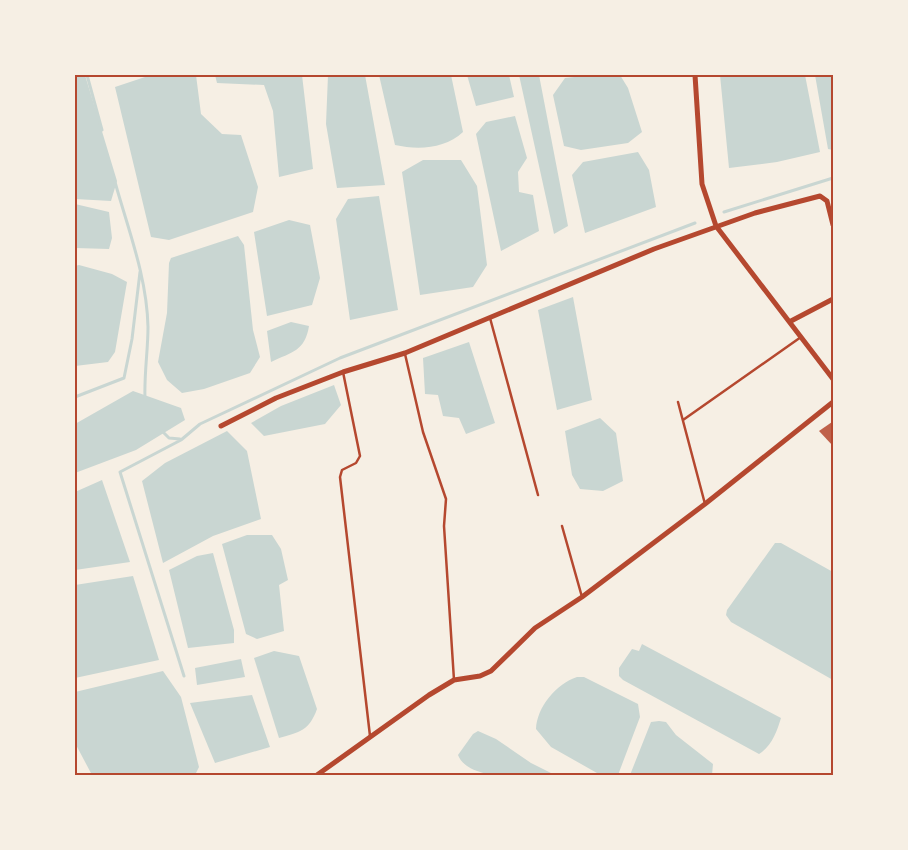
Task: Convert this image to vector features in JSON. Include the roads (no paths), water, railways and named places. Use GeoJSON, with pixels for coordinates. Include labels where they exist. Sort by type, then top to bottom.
{"type":"FeatureCollection","features":[{"type":"Feature","properties":{"kind":"street"},"geometry":{"type":"LineString","coordinates":[[694,75],[702,184],[716,226],[791,321],[833,379]]}},
{"type":"Feature","properties":{"kind":"street"},"geometry":{"type":"LineString","coordinates":[[221,426],[276,398],[343,372],[405,353],[654,249],[755,213],[820,196],[827,201],[833,225]]}},
{"type":"Feature","properties":{"kind":"street"},"geometry":{"type":"LineString","coordinates":[[791,321],[833,299]]}},
{"type":"Feature","properties":{"kind":"street"},"geometry":{"type":"LineString","coordinates":[[317,775],[429,695],[454,680],[480,676],[491,671],[535,628],[582,598],[705,504],[833,402]]}},
{"type":"Feature","properties":{"kind":"lane"},"geometry":{"type":"LineString","coordinates":[[490,317],[538,495]]}},
{"type":"Feature","properties":{"kind":"lane"},"geometry":{"type":"LineString","coordinates":[[682,420],[802,336]]}},
{"type":"Feature","properties":{"kind":"lane"},"geometry":{"type":"LineString","coordinates":[[405,353],[423,432],[446,499],[444,526],[454,680]]}},
{"type":"Feature","properties":{"kind":"lane"},"geometry":{"type":"LineString","coordinates":[[343,372],[360,456],[356,463],[342,470],[340,477],[370,736]]}},
{"type":"Feature","properties":{"kind":"lane"},"geometry":{"type":"LineString","coordinates":[[678,402],[705,504]]}},
{"type":"Feature","properties":{"kind":"lane"},"geometry":{"type":"LineString","coordinates":[[562,526],[582,598]]}},
{"type":"Feature","properties":{"kind":"waterway"},"geometry":{"type":"LineString","coordinates":[[87,75],[102,130]]}},
{"type":"Feature","properties":{"kind":"waterway"},"geometry":{"type":"LineString","coordinates":[[724,212],[833,178]]}},
{"type":"Feature","properties":{"kind":"waterway"},"geometry":{"type":"LineString","coordinates":[[115,182],[141,272],[147,308],[148,336],[145,399]]}},
{"type":"Feature","properties":{"kind":"waterway"},"geometry":{"type":"LineString","coordinates":[[184,676],[120,472],[181,440],[200,424],[340,358],[695,223]]}},
{"type":"Feature","properties":{"kind":"waterway"},"geometry":{"type":"LineString","coordinates":[[75,397],[124,378],[132,339],[140,272]]}},
{"type":"Feature","properties":{"kind":"waterway"},"geometry":{"type":"LineString","coordinates":[[162,431],[169,438],[180,439]]}}]}
